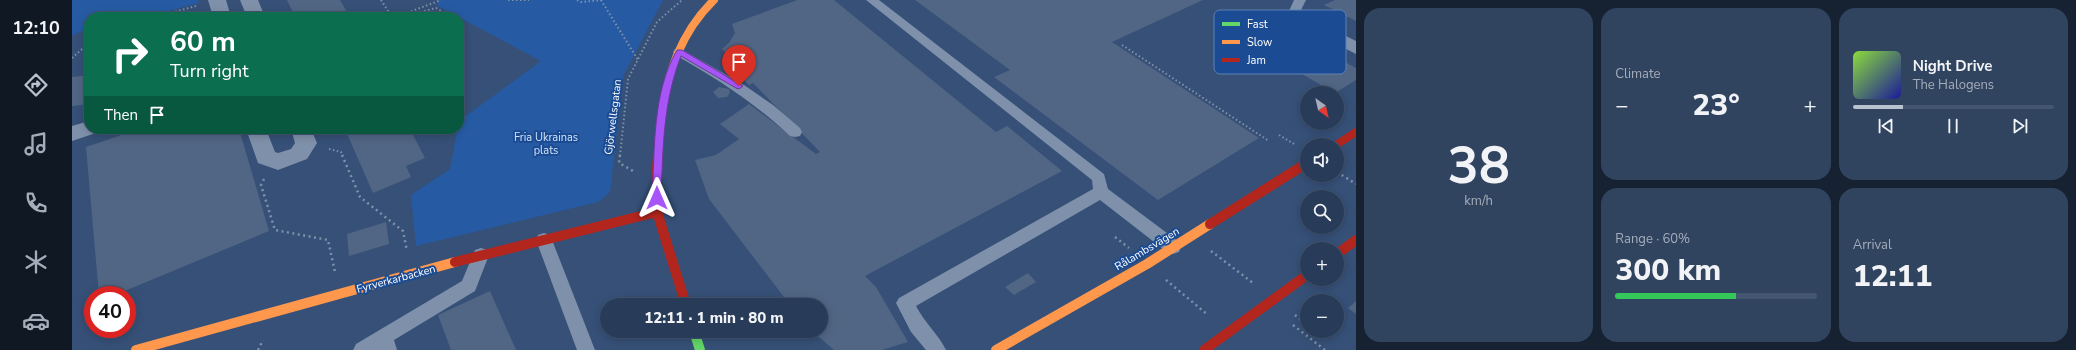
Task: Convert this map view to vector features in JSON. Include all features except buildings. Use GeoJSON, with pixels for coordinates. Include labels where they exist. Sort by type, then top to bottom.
{"type":"FeatureCollection","features":[{"type":"Feature","properties":{"kind":"street"},"geometry":{"type":"LineString","coordinates":[[217,0],[221,12]]}},
{"type":"Feature","properties":{"kind":"street"},"geometry":{"type":"LineString","coordinates":[[249,0],[254,12]]}},
{"type":"Feature","properties":{"kind":"street"},"geometry":{"type":"LineString","coordinates":[[684,298],[657,212],[656,183],[660,120],[670,75],[679,52],[696,19],[714,0]]}},
{"type":"Feature","properties":{"kind":"street"},"geometry":{"type":"LineString","coordinates":[[1346,41],[1356,48]]}},
{"type":"Feature","properties":{"kind":"street"},"geometry":{"type":"LineString","coordinates":[[72,134],[84,130]]}},
{"type":"Feature","properties":{"kind":"street"},"geometry":{"type":"LineString","coordinates":[[1344,140],[1356,132]]}},
{"type":"Feature","properties":{"kind":"street"},"geometry":{"type":"LineString","coordinates":[[258,134],[266,157],[278,162],[299,154],[306,143],[303,134]]}},
{"type":"Feature","properties":{"kind":"street","name":"Rålambsvägen"},"geometry":{"type":"LineString","coordinates":[[996,350],[1148,264],[1300,167]]}},
{"type":"Feature","properties":{"kind":"street","name":"Fyrverkarbacken"},"geometry":{"type":"LineString","coordinates":[[136,350],[481,255],[657,212]]}},
{"type":"Feature","properties":{"kind":"street"},"geometry":{"type":"LineString","coordinates":[[1344,249],[1356,240]]}},
{"type":"Feature","properties":{"kind":"street"},"geometry":{"type":"LineString","coordinates":[[1204,350],[1300,280]]}},
{"type":"Feature","properties":{"kind":"street"},"geometry":{"type":"LineString","coordinates":[[696,338],[700,350]]}},
{"type":"Feature","properties":{"kind":"lane"},"geometry":{"type":"LineString","coordinates":[[872,0],[1099,178],[1101,192],[1173,247]]}},
{"type":"Feature","properties":{"kind":"lane"},"geometry":{"type":"LineString","coordinates":[[679,52],[734,83],[773,110],[794,132]]}},
{"type":"Feature","properties":{"kind":"lane"},"geometry":{"type":"LineString","coordinates":[[937,350],[917,326],[905,303],[1101,192]]}},
{"type":"Feature","properties":{"kind":"lane"},"geometry":{"type":"LineString","coordinates":[[544,240],[586,350]]}},
{"type":"Feature","properties":{"kind":"lane"},"geometry":{"type":"LineString","coordinates":[[362,350],[386,343],[469,286],[481,255]]}},
{"type":"Feature","properties":{"kind":"path"},"geometry":{"type":"LineString","coordinates":[[380,0],[388,12]]}},
{"type":"Feature","properties":{"kind":"path"},"geometry":{"type":"LineString","coordinates":[[409,12],[441,0]]}},
{"type":"Feature","properties":{"kind":"path"},"geometry":{"type":"LineString","coordinates":[[508,0],[529,0]]}},
{"type":"Feature","properties":{"kind":"path"},"geometry":{"type":"LineString","coordinates":[[577,0],[581,2],[602,0],[638,60]]}},
{"type":"Feature","properties":{"kind":"path","name":"Gjörwellsgatan"},"geometry":{"type":"LineString","coordinates":[[656,183],[619,163],[628,79],[657,22],[682,0]]}},
{"type":"Feature","properties":{"kind":"path"},"geometry":{"type":"LineString","coordinates":[[175,12],[198,6]]}},
{"type":"Feature","properties":{"kind":"path"},"geometry":{"type":"LineString","coordinates":[[420,12],[436,8],[443,12]]}},
{"type":"Feature","properties":{"kind":"path"},"geometry":{"type":"LineString","coordinates":[[1122,45],[1269,141]]}},
{"type":"Feature","properties":{"kind":"path"},"geometry":{"type":"LineString","coordinates":[[72,58],[84,47]]}},
{"type":"Feature","properties":{"kind":"path"},"geometry":{"type":"LineString","coordinates":[[327,149],[341,152],[360,197],[403,231],[407,254]]}},
{"type":"Feature","properties":{"kind":"path"},"geometry":{"type":"LineString","coordinates":[[1344,176],[1356,184]]}},
{"type":"Feature","properties":{"kind":"path"},"geometry":{"type":"LineString","coordinates":[[260,185],[275,230],[328,240],[335,272]]}},
{"type":"Feature","properties":{"kind":"path"},"geometry":{"type":"LineString","coordinates":[[1191,236],[1300,320]]}},
{"type":"Feature","properties":{"kind":"path"},"geometry":{"type":"LineString","coordinates":[[1115,237],[1228,332]]}},
{"type":"Feature","properties":{"kind":"path"},"geometry":{"type":"LineString","coordinates":[[1293,325],[1325,350]]}},
{"type":"Feature","properties":{"kind":"green space"},"geometry":{"type":"Polygon","coordinates":[[[72,0],[198,0],[199,3],[165,12],[84,12],[84,30],[72,36],[72,0]]]}},
{"type":"Feature","properties":{"kind":"green space","name":"Fria Ukrainas plats"},"geometry":{"type":"Polygon","coordinates":[[[438,0],[663,0],[623,76],[610,192],[598,202],[416,246],[411,195],[450,169],[457,134],[464,134],[464,117],[541,61],[464,20],[464,12],[449,12],[438,6],[438,0]]]}},
{"type":"Feature","properties":{"kind":"traffic: fast"},"geometry":{"type":"LineString","coordinates":[[696,338],[700,350]]}},
{"type":"Feature","properties":{"kind":"traffic: slow"},"geometry":{"type":"LineString","coordinates":[[660,125],[661,112],[667,84],[676,56],[688,31],[697,17],[714,0]]}},
{"type":"Feature","properties":{"kind":"traffic: slow"},"geometry":{"type":"LineString","coordinates":[[996,350],[1147,264],[1210,224]]}},
{"type":"Feature","properties":{"kind":"traffic: slow"},"geometry":{"type":"LineString","coordinates":[[136,350],[455,262]]}},
{"type":"Feature","properties":{"kind":"traffic: jam"},"geometry":{"type":"LineString","coordinates":[[660,125],[656,183],[657,212],[684,298]]}},
{"type":"Feature","properties":{"kind":"traffic: jam"},"geometry":{"type":"LineString","coordinates":[[1344,140],[1356,132]]}},
{"type":"Feature","properties":{"kind":"traffic: jam"},"geometry":{"type":"LineString","coordinates":[[1210,224],[1300,167]]}},
{"type":"Feature","properties":{"kind":"traffic: jam"},"geometry":{"type":"LineString","coordinates":[[455,262],[657,212]]}},
{"type":"Feature","properties":{"kind":"traffic: jam"},"geometry":{"type":"LineString","coordinates":[[1344,249],[1356,240]]}},
{"type":"Feature","properties":{"kind":"traffic: jam"},"geometry":{"type":"LineString","coordinates":[[1204,350],[1300,280]]}},
{"type":"Feature","properties":{"kind":"route"},"geometry":{"type":"LineString","coordinates":[[657,198],[656,183],[660,120],[670,75],[679,52],[739,86]]}}]}
